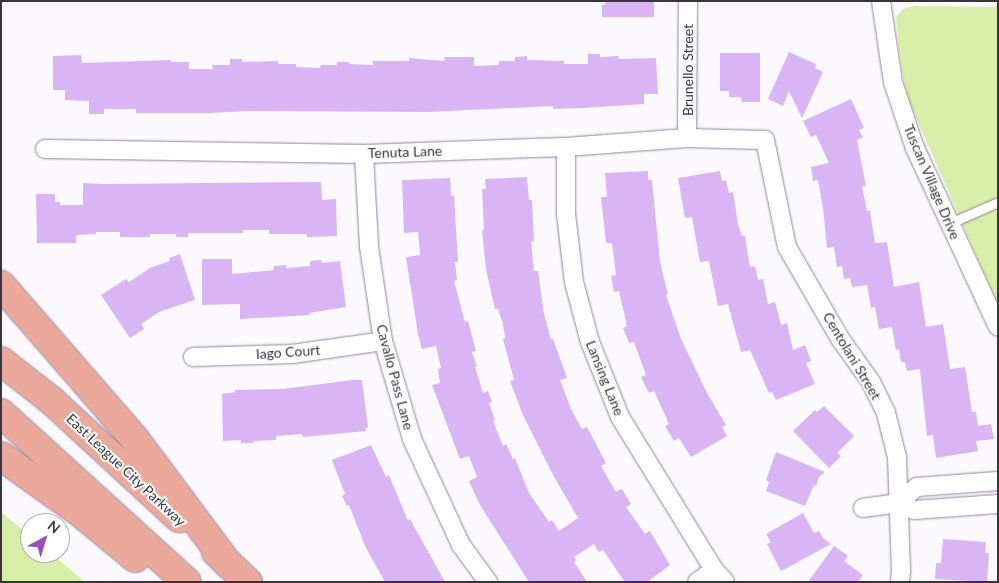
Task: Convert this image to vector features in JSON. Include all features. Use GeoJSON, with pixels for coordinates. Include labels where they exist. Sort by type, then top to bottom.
{"type":"FeatureCollection","features":[{"type":"Feature","properties":{"kind":"main road"},"geometry":{"type":"LineString","coordinates":[[1,286],[135,439],[239,573]]}},
{"type":"Feature","properties":{"kind":"main road","name":"East League City Parkway"},"geometry":{"type":"LineString","coordinates":[[1,361],[52,401],[239,573]]}},
{"type":"Feature","properties":{"kind":"main road"},"geometry":{"type":"LineString","coordinates":[[1,413],[186,582]]}},
{"type":"Feature","properties":{"kind":"main road"},"geometry":{"type":"LineString","coordinates":[[1,456],[82,514],[164,582]]}},
{"type":"Feature","properties":{"kind":"street","name":"Brunello Street"},"geometry":{"type":"LineString","coordinates":[[687,138],[688,1]]}},
{"type":"Feature","properties":{"kind":"street","name":"Tuscan Village Drive"},"geometry":{"type":"LineString","coordinates":[[881,1],[893,82],[915,148],[998,327]]}},
{"type":"Feature","properties":{"kind":"street","name":"Tenuta Lane"},"geometry":{"type":"LineString","coordinates":[[45,149],[364,154],[566,147],[687,138],[764,140]]}},
{"type":"Feature","properties":{"kind":"street","name":"Centolani Street"},"geometry":{"type":"LineString","coordinates":[[764,140],[787,247],[841,340],[871,382],[886,413],[897,457],[897,503],[901,556],[900,582]]}},
{"type":"Feature","properties":{"kind":"street","name":"Lansing Lane"},"geometry":{"type":"LineString","coordinates":[[566,147],[568,234],[574,282],[590,342],[620,417],[720,576]]}},
{"type":"Feature","properties":{"kind":"street","name":"Cavallo Pass Lane"},"geometry":{"type":"LineString","coordinates":[[364,154],[368,247],[383,342],[412,439],[461,545],[488,582]]}},
{"type":"Feature","properties":{"kind":"street","name":"Iago Court"},"geometry":{"type":"LineString","coordinates":[[193,356],[292,354],[383,342]]}},
{"type":"Feature","properties":{"kind":"street"},"geometry":{"type":"LineString","coordinates":[[863,508],[897,503],[917,487],[998,481]]}},
{"type":"Feature","properties":{"kind":"street"},"geometry":{"type":"LineString","coordinates":[[897,503],[914,510],[998,504]]}},
{"type":"Feature","properties":{"kind":"street"},"geometry":{"type":"LineString","coordinates":[[697,582],[720,576]]}},
{"type":"Feature","properties":{"kind":"lane"},"geometry":{"type":"LineString","coordinates":[[950,223],[998,202]]}},
{"type":"Feature","properties":{"kind":"green space"},"geometry":{"type":"Polygon","coordinates":[[[914,6],[998,7],[998,305],[908,99],[900,60],[896,17],[903,9],[914,6]]]}},
{"type":"Feature","properties":{"kind":"green space"},"geometry":{"type":"Polygon","coordinates":[[[1,512],[20,528],[20,563],[63,563],[85,582],[1,582],[1,512]]]}},
{"type":"Feature","properties":{"kind":"building"},"geometry":{"type":"Polygon","coordinates":[[[605,1],[654,1],[654,17],[602,17],[602,5],[605,5],[605,1]]]}},
{"type":"Feature","properties":{"kind":"building"},"geometry":{"type":"Polygon","coordinates":[[[789,52],[816,64],[815,68],[823,72],[802,118],[789,91],[783,106],[768,99],[789,52]]]}},
{"type":"Feature","properties":{"kind":"building"},"geometry":{"type":"Polygon","coordinates":[[[720,53],[760,53],[760,102],[742,102],[741,97],[729,97],[729,91],[720,91],[720,53]]]}},
{"type":"Feature","properties":{"kind":"building"},"geometry":{"type":"Polygon","coordinates":[[[588,54],[600,54],[600,57],[618,56],[619,59],[656,58],[658,94],[644,94],[644,104],[584,108],[553,109],[553,106],[427,112],[247,111],[210,113],[136,113],[136,109],[104,109],[104,114],[89,114],[89,101],[65,100],[65,90],[53,90],[53,56],[81,55],[82,63],[171,60],[171,62],[189,62],[189,69],[213,69],[212,65],[230,65],[230,59],[242,59],[242,62],[278,61],[278,64],[296,64],[296,67],[320,68],[321,65],[337,65],[337,62],[373,65],[373,61],[409,61],[409,58],[445,61],[444,57],[474,57],[474,66],[499,65],[499,61],[515,61],[515,57],[527,56],[527,60],[564,61],[564,64],[588,64],[588,54]]]}},
{"type":"Feature","properties":{"kind":"building"},"geometry":{"type":"Polygon","coordinates":[[[851,99],[864,128],[859,130],[863,137],[857,140],[866,186],[862,187],[867,211],[870,211],[875,243],[887,242],[894,287],[919,282],[926,327],[943,324],[950,369],[965,367],[972,412],[976,412],[978,426],[991,424],[994,439],[976,441],[978,451],[936,458],[933,435],[927,436],[920,369],[907,371],[905,362],[901,362],[899,349],[896,350],[892,327],[879,329],[875,307],[871,308],[867,285],[852,287],[850,278],[844,279],[842,266],[837,267],[834,247],[827,248],[818,180],[813,181],[811,167],[829,163],[816,135],[811,137],[803,121],[851,99]]]}},
{"type":"Feature","properties":{"kind":"building"},"geometry":{"type":"Polygon","coordinates":[[[648,171],[648,180],[652,180],[660,262],[668,294],[666,295],[681,339],[707,393],[726,425],[722,427],[727,436],[691,457],[679,438],[674,441],[665,426],[669,424],[654,391],[649,393],[641,377],[646,375],[634,342],[629,343],[623,328],[627,326],[619,291],[614,292],[611,276],[616,275],[612,243],[606,243],[601,197],[607,197],[605,173],[648,171]]]}},
{"type":"Feature","properties":{"kind":"building"},"geometry":{"type":"Polygon","coordinates":[[[720,171],[722,181],[726,180],[729,193],[733,192],[738,224],[742,236],[745,236],[750,267],[755,266],[758,280],[763,279],[768,304],[775,302],[781,325],[787,323],[793,350],[805,345],[811,361],[806,363],[815,384],[776,400],[772,392],[769,393],[750,350],[741,352],[728,304],[718,306],[709,261],[700,262],[692,217],[685,218],[678,178],[720,171]]]}},
{"type":"Feature","properties":{"kind":"building"},"geometry":{"type":"Polygon","coordinates":[[[527,177],[529,200],[532,200],[534,241],[531,242],[534,271],[538,271],[544,314],[551,339],[553,339],[567,378],[560,380],[571,409],[582,429],[587,427],[606,463],[601,466],[616,492],[622,489],[631,504],[626,507],[645,534],[650,531],[670,565],[647,582],[625,582],[603,550],[599,552],[594,544],[574,557],[576,560],[574,562],[587,582],[529,582],[480,505],[469,481],[477,477],[469,456],[460,459],[432,385],[440,383],[438,369],[441,368],[436,346],[422,349],[418,334],[406,257],[420,255],[418,232],[404,233],[402,180],[450,178],[451,196],[454,196],[458,262],[455,262],[457,280],[454,281],[465,322],[468,321],[476,351],[472,352],[483,393],[488,391],[492,402],[489,403],[495,420],[493,421],[503,446],[506,444],[513,459],[515,458],[529,493],[549,522],[552,520],[559,531],[578,518],[552,473],[523,415],[510,381],[514,380],[503,339],[505,338],[503,324],[498,309],[495,309],[486,269],[482,230],[484,229],[482,189],[486,189],[485,179],[527,177]]]}},
{"type":"Feature","properties":{"kind":"building"},"geometry":{"type":"Polygon","coordinates":[[[321,182],[322,200],[336,199],[337,236],[307,237],[307,234],[269,234],[269,230],[243,230],[243,233],[188,233],[188,237],[176,237],[176,234],[150,234],[150,237],[120,237],[120,232],[96,232],[96,234],[76,235],[76,243],[37,243],[36,194],[55,194],[55,202],[60,202],[60,205],[83,205],[83,183],[321,182]]]}},
{"type":"Feature","properties":{"kind":"building"},"geometry":{"type":"Polygon","coordinates":[[[180,254],[195,300],[159,312],[141,324],[144,329],[130,338],[101,295],[126,279],[129,282],[150,268],[170,261],[169,258],[180,254]]]}},
{"type":"Feature","properties":{"kind":"building"},"geometry":{"type":"Polygon","coordinates":[[[202,259],[232,259],[232,274],[274,270],[274,266],[286,265],[286,268],[310,266],[310,261],[321,260],[322,263],[340,261],[346,307],[309,313],[310,315],[240,319],[240,304],[202,305],[202,259]]]}},
{"type":"Feature","properties":{"kind":"building"},"geometry":{"type":"Polygon","coordinates":[[[362,380],[368,428],[365,428],[366,431],[303,437],[302,434],[276,436],[276,440],[253,441],[253,443],[241,443],[241,440],[223,441],[222,394],[235,392],[235,390],[283,389],[362,380]]]}},
{"type":"Feature","properties":{"kind":"building"},"geometry":{"type":"Polygon","coordinates":[[[824,406],[854,436],[837,453],[841,456],[829,468],[793,431],[815,410],[817,412],[824,406]]]}},
{"type":"Feature","properties":{"kind":"building"},"geometry":{"type":"Polygon","coordinates":[[[371,445],[386,477],[389,475],[408,521],[410,519],[445,582],[385,582],[366,548],[349,505],[347,506],[342,496],[345,494],[332,460],[371,445]]]}},
{"type":"Feature","properties":{"kind":"building"},"geometry":{"type":"Polygon","coordinates":[[[776,452],[825,472],[819,477],[816,486],[814,485],[805,506],[766,491],[769,482],[766,480],[776,452]]]}},
{"type":"Feature","properties":{"kind":"building"},"geometry":{"type":"Polygon","coordinates":[[[803,513],[814,533],[819,531],[823,538],[831,544],[781,571],[767,544],[771,542],[766,534],[803,513]]]}},
{"type":"Feature","properties":{"kind":"building"},"geometry":{"type":"Polygon","coordinates":[[[943,539],[986,542],[985,553],[989,553],[987,582],[935,579],[936,563],[941,563],[943,539]]]}},
{"type":"Feature","properties":{"kind":"building"},"geometry":{"type":"Polygon","coordinates":[[[834,546],[848,556],[844,561],[863,575],[858,582],[808,582],[834,546]]]}}]}
